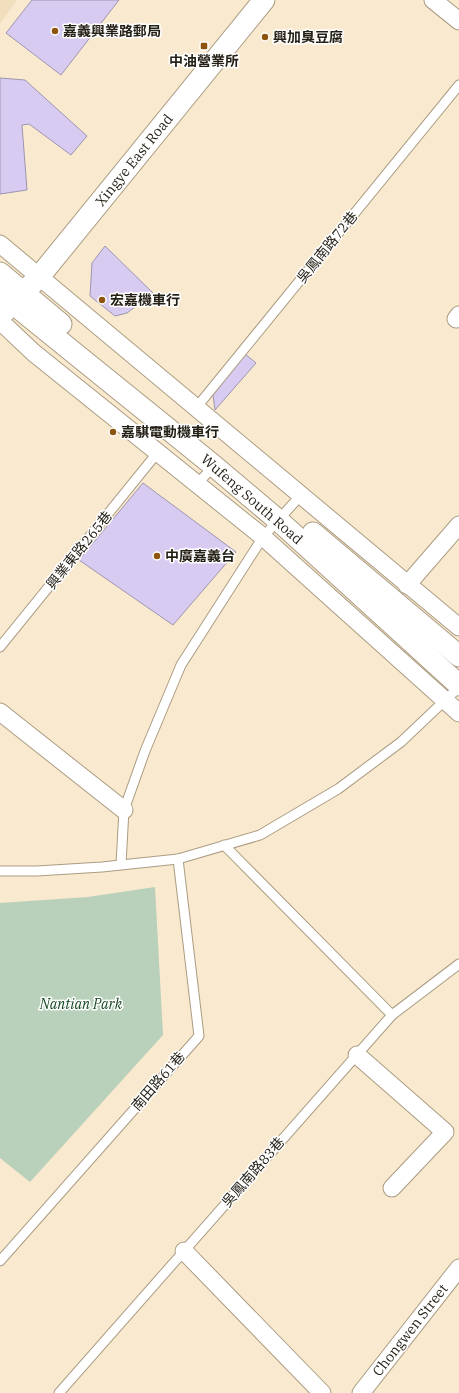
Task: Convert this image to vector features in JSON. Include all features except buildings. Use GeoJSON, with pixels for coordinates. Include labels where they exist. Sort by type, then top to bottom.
{"type":"FeatureCollection","features":[{"type":"Feature","properties":{"kind":"street","name":"Xingye East Road"},"geometry":{"type":"LineString","coordinates":[[9,301],[39,277],[264,0]]}},
{"type":"Feature","properties":{"kind":"street"},"geometry":{"type":"LineString","coordinates":[[433,0],[459,21]]}},
{"type":"Feature","properties":{"kind":"street"},"geometry":{"type":"LineString","coordinates":[[0,244],[459,627]]}},
{"type":"Feature","properties":{"kind":"street","name":"Wufeng South Road"},"geometry":{"type":"LineString","coordinates":[[0,273],[9,301],[214,466],[283,516],[459,686]]}},
{"type":"Feature","properties":{"kind":"street","name":"Wufeng South Road"},"geometry":{"type":"LineString","coordinates":[[9,301],[459,656]]}},
{"type":"Feature","properties":{"kind":"street","name":"Wufeng South Road"},"geometry":{"type":"LineString","coordinates":[[0,321],[34,352],[263,537],[459,713]]}},
{"type":"Feature","properties":{"kind":"street"},"geometry":{"type":"LineString","coordinates":[[407,585],[459,525]]}},
{"type":"Feature","properties":{"kind":"street"},"geometry":{"type":"LineString","coordinates":[[0,712],[124,810]]}},
{"type":"Feature","properties":{"kind":"street"},"geometry":{"type":"LineString","coordinates":[[357,1055],[445,1132],[392,1188]]}},
{"type":"Feature","properties":{"kind":"street"},"geometry":{"type":"LineString","coordinates":[[184,1251],[322,1393]]}},
{"type":"Feature","properties":{"kind":"street","name":"Chongwen Street"},"geometry":{"type":"LineString","coordinates":[[361,1393],[459,1268]]}},
{"type":"Feature","properties":{"kind":"lane","name":"吳鳳南路72巷"},"geometry":{"type":"LineString","coordinates":[[196,408],[459,86]]}},
{"type":"Feature","properties":{"kind":"lane","name":"興業東路265巷"},"geometry":{"type":"LineString","coordinates":[[0,647],[158,452]]}},
{"type":"Feature","properties":{"kind":"lane"},"geometry":{"type":"LineString","coordinates":[[198,483],[214,466]]}},
{"type":"Feature","properties":{"kind":"lane"},"geometry":{"type":"LineString","coordinates":[[121,864],[124,810],[145,751],[181,665],[263,537],[301,495]]}},
{"type":"Feature","properties":{"kind":"lane"},"geometry":{"type":"LineString","coordinates":[[0,871],[37,871],[102,867],[178,859],[260,835],[338,789],[401,742],[459,686]]}},
{"type":"Feature","properties":{"kind":"lane"},"geometry":{"type":"LineString","coordinates":[[224,845],[392,1015]]}},
{"type":"Feature","properties":{"kind":"lane","name":"南田路61巷"},"geometry":{"type":"LineString","coordinates":[[0,1261],[199,1036],[178,859]]}},
{"type":"Feature","properties":{"kind":"lane","name":"吳鳳南路83巷"},"geometry":{"type":"LineString","coordinates":[[60,1393],[392,1015],[459,964]]}},
{"type":"Feature","properties":{"kind":"shaded area"},"geometry":{"type":"Polygon","coordinates":[[[0,0],[17,0],[0,24],[0,0]]]}},
{"type":"Feature","properties":{"kind":"green space","name":"Nantian Park"},"geometry":{"type":"Polygon","coordinates":[[[155,887],[163,1035],[30,1182],[0,1158],[0,903],[88,897],[155,887]]]}},
{"type":"Feature","properties":{"kind":"place","name":"嘉義興業路郵局"},"geometry":{"type":"Point","coordinates":[55,31]}},
{"type":"Feature","properties":{"kind":"place","name":"興加臭豆腐"},"geometry":{"type":"Point","coordinates":[265,37]}},
{"type":"Feature","properties":{"kind":"place","name":"中油營業所"},"geometry":{"type":"Point","coordinates":[204,46]}},
{"type":"Feature","properties":{"kind":"place","name":"宏嘉機車行"},"geometry":{"type":"Point","coordinates":[102,300]}},
{"type":"Feature","properties":{"kind":"place","name":"嘉騏電動機車行"},"geometry":{"type":"Point","coordinates":[113,432]}},
{"type":"Feature","properties":{"kind":"place","name":"中廣嘉義台"},"geometry":{"type":"Point","coordinates":[157,556]}}]}
